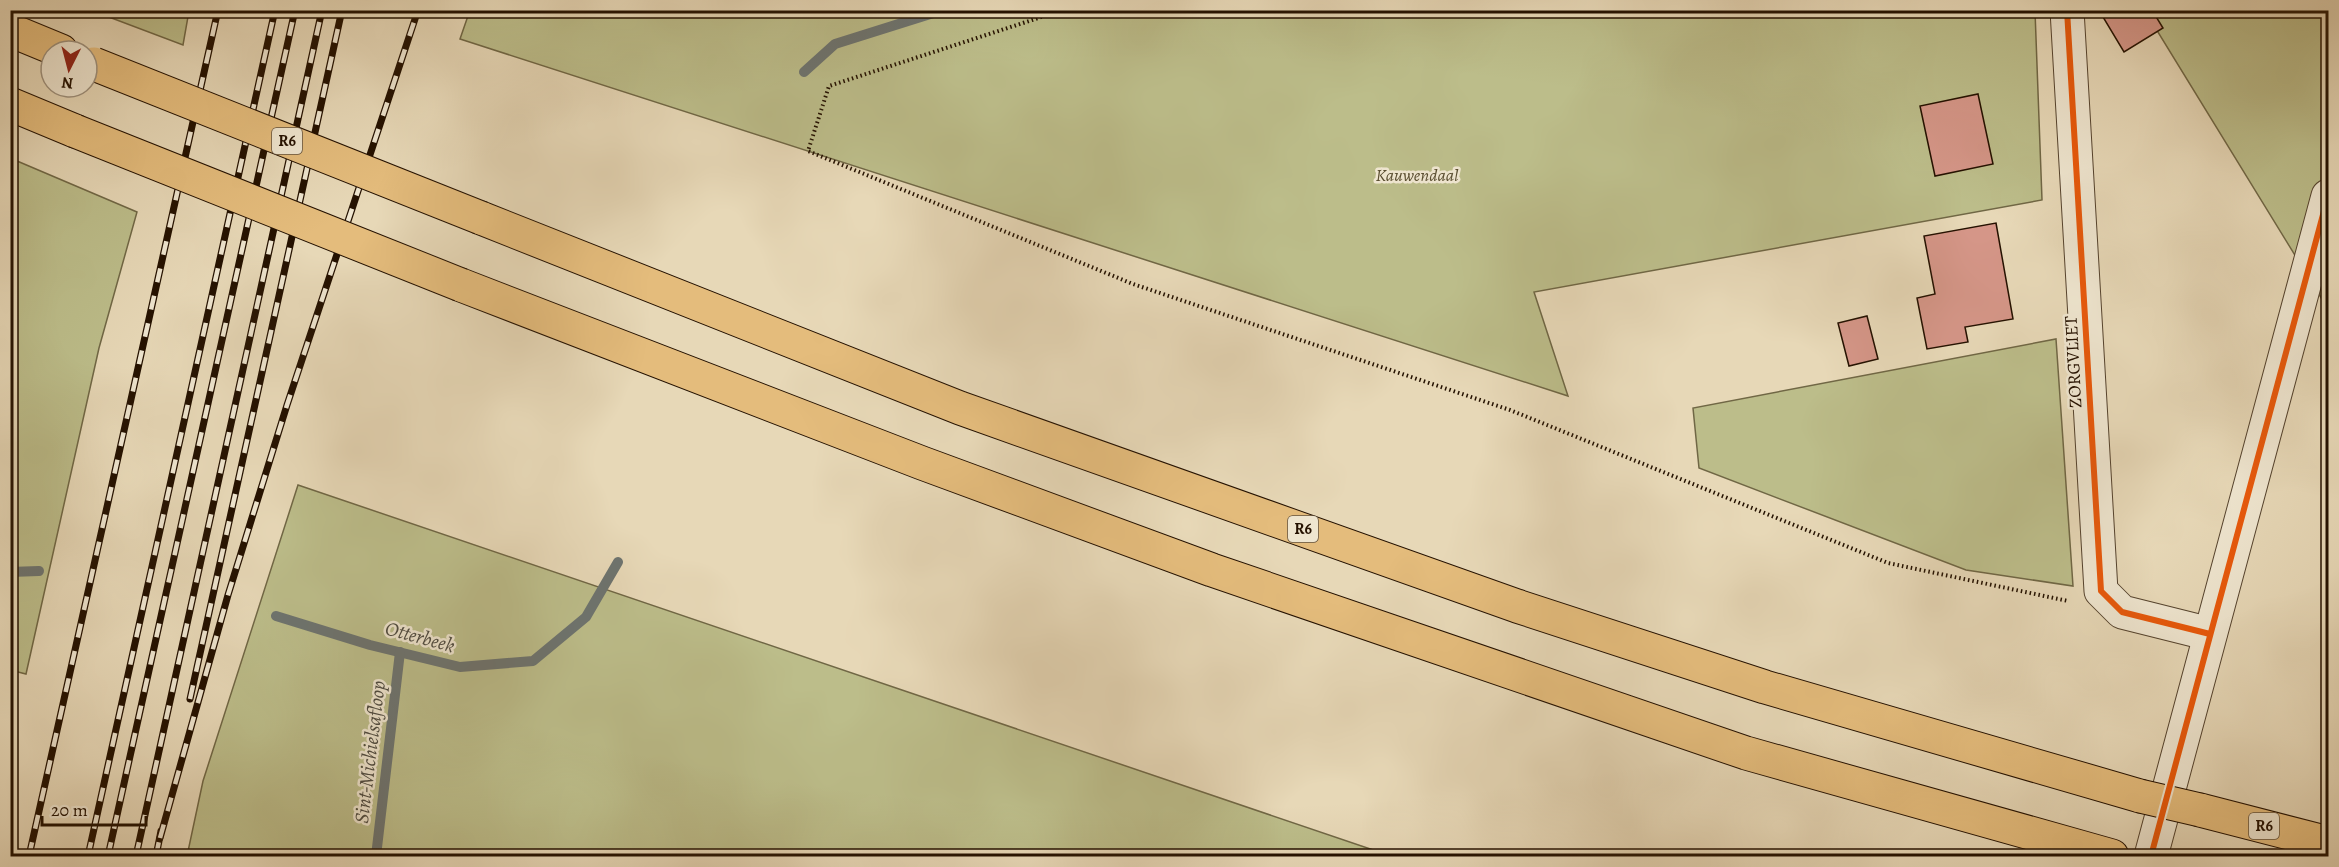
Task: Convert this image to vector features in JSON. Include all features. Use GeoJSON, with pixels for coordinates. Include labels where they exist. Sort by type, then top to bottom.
{"type":"FeatureCollection","features":[{"type":"Feature","properties":{"kind":"highway"},"geometry":{"type":"LineString","coordinates":[[10,30],[39,42]]}},
{"type":"Feature","properties":{"kind":"highway","name":"R6"},"geometry":{"type":"LineString","coordinates":[[99,67],[960,408],[1517,606],[1765,687],[2140,796],[2328,843]]}},
{"type":"Feature","properties":{"kind":"highway"},"geometry":{"type":"LineString","coordinates":[[10,104],[461,285],[911,459],[1212,570],[1746,753],[2112,856]]}},
{"type":"Feature","properties":{"kind":"street","name":"ZORGVLIET"},"geometry":{"type":"LineString","coordinates":[[2067,10],[2101,591],[2121,612]]}},
{"type":"Feature","properties":{"kind":"street"},"geometry":{"type":"LineString","coordinates":[[2151,856],[2328,196]]}},
{"type":"Feature","properties":{"kind":"street"},"geometry":{"type":"LineString","coordinates":[[2121,612],[2210,634]]}},
{"type":"Feature","properties":{"kind":"path"},"geometry":{"type":"LineString","coordinates":[[1063,10],[829,86],[808,151],[1133,284],[1510,410],[1888,563],[2121,612]]}},
{"type":"Feature","properties":{"kind":"green space","name":"Kauwendaal"},"geometry":{"type":"Polygon","coordinates":[[[470,10],[2035,11],[2042,200],[1534,292],[1568,396],[460,39],[470,10]]]}},
{"type":"Feature","properties":{"kind":"green space"},"geometry":{"type":"Polygon","coordinates":[[[93,11],[189,11],[183,45],[93,11]]]}},
{"type":"Feature","properties":{"kind":"green space"},"geometry":{"type":"Polygon","coordinates":[[[2145,11],[2328,11],[2328,309],[2145,11]]]}},
{"type":"Feature","properties":{"kind":"green space"},"geometry":{"type":"Polygon","coordinates":[[[10,158],[137,212],[99,348],[26,674],[10,670],[10,158]]]}},
{"type":"Feature","properties":{"kind":"green space"},"geometry":{"type":"Polygon","coordinates":[[[2056,339],[2073,586],[1966,570],[1699,468],[1693,408],[2056,339]]]}},
{"type":"Feature","properties":{"kind":"green space"},"geometry":{"type":"Polygon","coordinates":[[[298,485],[1391,856],[187,856],[203,781],[298,485]]]}},
{"type":"Feature","properties":{"kind":"building"},"geometry":{"type":"Polygon","coordinates":[[[2114,10],[2152,10],[2163,28],[2124,52],[2103,17],[2114,10]]]}},
{"type":"Feature","properties":{"kind":"building"},"geometry":{"type":"Polygon","coordinates":[[[1978,94],[1993,164],[1935,176],[1920,106],[1978,94]]]}},
{"type":"Feature","properties":{"kind":"building"},"geometry":{"type":"Polygon","coordinates":[[[1996,223],[2013,319],[1965,327],[1968,342],[1927,349],[1917,298],[1935,294],[1924,236],[1996,223]]]}},
{"type":"Feature","properties":{"kind":"building"},"geometry":{"type":"Polygon","coordinates":[[[1867,316],[1878,359],[1849,366],[1838,323],[1867,316]]]}},
{"type":"Feature","properties":{"kind":"waterway","name":"Otterbeek"},"geometry":{"type":"LineString","coordinates":[[804,72],[835,44],[943,10]]}},
{"type":"Feature","properties":{"kind":"waterway","name":"Otterbeek"},"geometry":{"type":"LineString","coordinates":[[276,616],[370,645],[460,667],[533,661],[586,617],[618,562]]}},
{"type":"Feature","properties":{"kind":"waterway","name":"Otterbeek"},"geometry":{"type":"LineString","coordinates":[[10,572],[39,571]]}},
{"type":"Feature","properties":{"kind":"waterway","name":"Sint-Michielsafloop"},"geometry":{"type":"LineString","coordinates":[[376,856],[400,652]]}},
{"type":"Feature","properties":{"kind":"railway"},"geometry":{"type":"LineString","coordinates":[[29,856],[218,10]]}},
{"type":"Feature","properties":{"kind":"railway"},"geometry":{"type":"LineString","coordinates":[[88,856],[275,10]]}},
{"type":"Feature","properties":{"kind":"railway"},"geometry":{"type":"LineString","coordinates":[[108,856],[295,10]]}},
{"type":"Feature","properties":{"kind":"railway"},"geometry":{"type":"LineString","coordinates":[[136,856],[322,10]]}},
{"type":"Feature","properties":{"kind":"railway"},"geometry":{"type":"LineString","coordinates":[[190,699],[342,10]]}},
{"type":"Feature","properties":{"kind":"railway"},"geometry":{"type":"LineString","coordinates":[[160,838],[228,595],[287,405],[418,10]]}},
{"type":"Feature","properties":{"kind":"railway"},"geometry":{"type":"LineString","coordinates":[[156,856],[161,831]]}},
{"type":"Feature","properties":{"kind":"cycle path"},"geometry":{"type":"LineString","coordinates":[[2067,10],[2101,591],[2122,612],[2210,634]]}},
{"type":"Feature","properties":{"kind":"cycle path"},"geometry":{"type":"LineString","coordinates":[[2151,856],[2328,196]]}}]}
